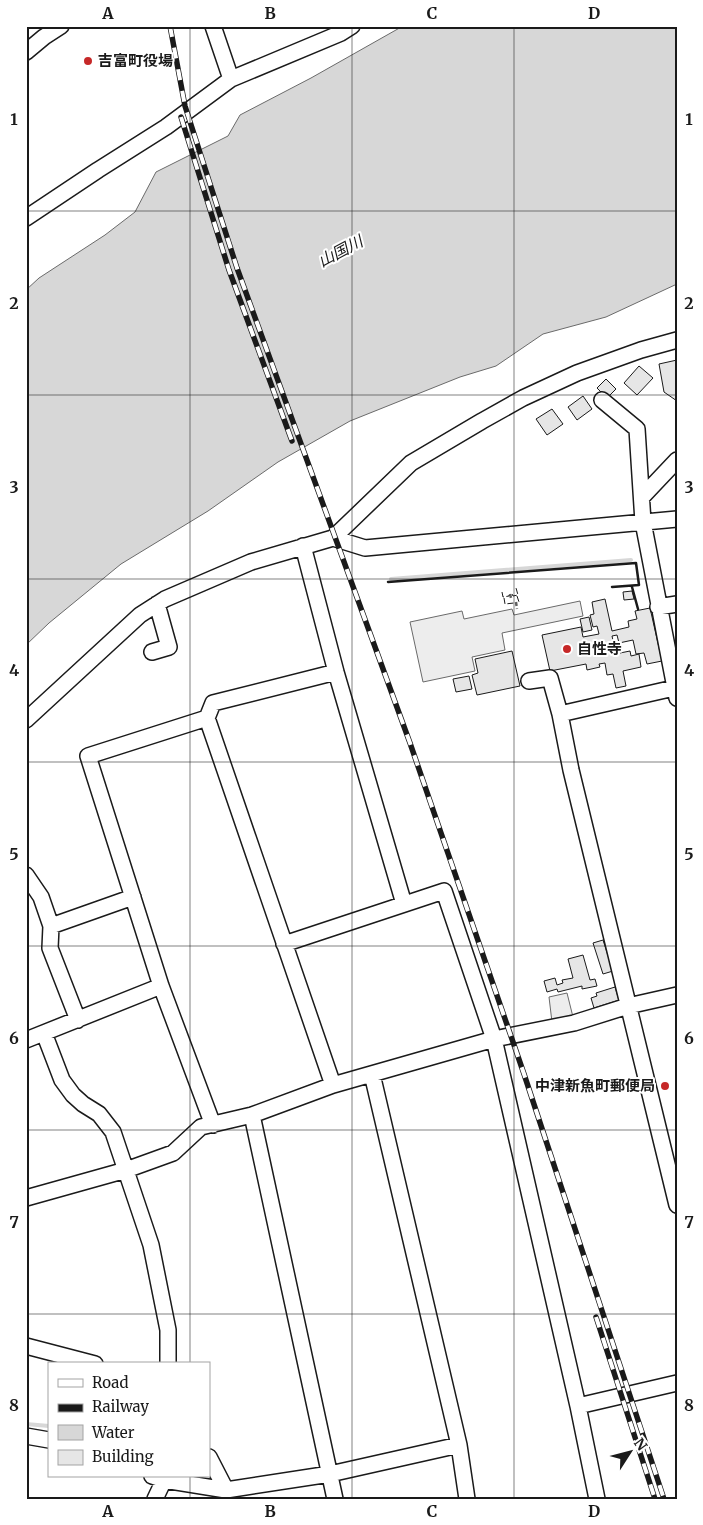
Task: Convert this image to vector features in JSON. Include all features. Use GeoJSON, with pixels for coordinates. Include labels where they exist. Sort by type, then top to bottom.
{"type":"FeatureCollection","features":[{"type":"Feature","properties":{"kind":"street"},"geometry":{"type":"LineString","coordinates":[[26,52],[61,26]]}},
{"type":"Feature","properties":{"kind":"street"},"geometry":{"type":"LineString","coordinates":[[213,26],[231,79]]}},
{"type":"Feature","properties":{"kind":"street"},"geometry":{"type":"LineString","coordinates":[[26,218],[166,127],[231,79],[341,33],[352,26]]}},
{"type":"Feature","properties":{"kind":"street"},"geometry":{"type":"LineString","coordinates":[[26,720],[140,615],[156,604],[251,562],[334,538],[411,463],[490,416],[523,398],[577,373],[641,350],[677,340]]}},
{"type":"Feature","properties":{"kind":"street"},"geometry":{"type":"LineString","coordinates":[[560,714],[675,684],[658,606],[643,522],[637,429],[602,400]]}},
{"type":"Feature","properties":{"kind":"street"},"geometry":{"type":"LineString","coordinates":[[642,497],[677,460]]}},
{"type":"Feature","properties":{"kind":"street"},"geometry":{"type":"LineString","coordinates":[[334,538],[364,548],[677,519]]}},
{"type":"Feature","properties":{"kind":"street"},"geometry":{"type":"LineString","coordinates":[[303,546],[336,672],[404,904]]}},
{"type":"Feature","properties":{"kind":"street"},"geometry":{"type":"LineString","coordinates":[[152,652],[169,647],[156,604]]}},
{"type":"Feature","properties":{"kind":"street"},"geometry":{"type":"LineString","coordinates":[[658,606],[677,604]]}},
{"type":"Feature","properties":{"kind":"street"},"geometry":{"type":"LineString","coordinates":[[333,1086],[207,718],[214,703],[336,672]]}},
{"type":"Feature","properties":{"kind":"street"},"geometry":{"type":"LineString","coordinates":[[529,681],[550,678],[677,1205]]}},
{"type":"Feature","properties":{"kind":"street"},"geometry":{"type":"LineString","coordinates":[[207,718],[88,756],[162,986],[213,1125]]}},
{"type":"Feature","properties":{"kind":"street"},"geometry":{"type":"LineString","coordinates":[[26,875],[41,897],[51,926],[50,948],[78,1020]]}},
{"type":"Feature","properties":{"kind":"street"},"geometry":{"type":"LineString","coordinates":[[284,944],[444,891],[494,1039],[578,1406],[597,1499]]}},
{"type":"Feature","properties":{"kind":"street"},"geometry":{"type":"LineString","coordinates":[[51,926],[133,897]]}},
{"type":"Feature","properties":{"kind":"street"},"geometry":{"type":"LineString","coordinates":[[26,1040],[162,986]]}},
{"type":"Feature","properties":{"kind":"street"},"geometry":{"type":"LineString","coordinates":[[26,1198],[126,1170],[173,1153],[201,1127],[252,1115],[333,1086],[494,1039],[574,1023],[628,1006],[677,995]]}},
{"type":"Feature","properties":{"kind":"street"},"geometry":{"type":"LineString","coordinates":[[44,1033],[62,1080],[73,1095],[99,1114],[113,1132],[151,1245],[168,1330],[168,1362]]}},
{"type":"Feature","properties":{"kind":"street"},"geometry":{"type":"LineString","coordinates":[[372,1074],[458,1445],[467,1499]]}},
{"type":"Feature","properties":{"kind":"street"},"geometry":{"type":"LineString","coordinates":[[252,1115],[335,1499]]}},
{"type":"Feature","properties":{"kind":"street"},"geometry":{"type":"LineString","coordinates":[[26,1346],[78,1362]]}},
{"type":"Feature","properties":{"kind":"street"},"geometry":{"type":"LineString","coordinates":[[578,1406],[677,1383]]}},
{"type":"Feature","properties":{"kind":"street"},"geometry":{"type":"LineString","coordinates":[[26,1436],[48,1440]]}},
{"type":"Feature","properties":{"kind":"street"},"geometry":{"type":"LineString","coordinates":[[155,1499],[158,1478],[227,1494],[330,1474],[458,1445]]}},
{"type":"Feature","properties":{"kind":"street"},"geometry":{"type":"LineString","coordinates":[[210,1459],[227,1494]]}},
{"type":"Feature","properties":{"kind":"path"},"geometry":{"type":"LineString","coordinates":[[510,594],[511,598]]}},
{"type":"Feature","properties":{"kind":"path"},"geometry":{"type":"LineString","coordinates":[[516,602],[517,609]]}},
{"type":"Feature","properties":{"kind":"shaded area"},"geometry":{"type":"Polygon","coordinates":[[[580,601],[583,616],[502,633],[505,650],[472,657],[475,671],[423,682],[410,622],[462,611],[464,619],[512,609],[514,615],[580,601]]]}},
{"type":"Feature","properties":{"kind":"shaded area"},"geometry":{"type":"Polygon","coordinates":[[[567,993],[573,1017],[552,1022],[549,997],[567,993]]]}},
{"type":"Feature","properties":{"kind":"water","name":"山国川"},"geometry":{"type":"Polygon","coordinates":[[[403,26],[677,26],[677,284],[606,317],[543,334],[496,366],[460,377],[350,421],[278,462],[208,511],[121,564],[49,623],[26,645],[26,290],[39,278],[105,235],[135,212],[156,172],[228,136],[240,115],[311,78],[403,26]]]}},
{"type":"Feature","properties":{"kind":"building"},"geometry":{"type":"Polygon","coordinates":[[[677,360],[677,401],[664,392],[659,364],[677,360]]]}},
{"type":"Feature","properties":{"kind":"building"},"geometry":{"type":"Polygon","coordinates":[[[639,366],[653,378],[637,395],[624,383],[639,366]]]}},
{"type":"Feature","properties":{"kind":"building"},"geometry":{"type":"Polygon","coordinates":[[[606,379],[616,389],[607,398],[597,388],[606,379]]]}},
{"type":"Feature","properties":{"kind":"building"},"geometry":{"type":"Polygon","coordinates":[[[583,396],[592,409],[577,420],[568,407],[583,396]]]}},
{"type":"Feature","properties":{"kind":"building"},"geometry":{"type":"Polygon","coordinates":[[[552,409],[563,424],[547,435],[536,419],[552,409]]]}},
{"type":"Feature","properties":{"kind":"building"},"geometry":{"type":"Polygon","coordinates":[[[632,591],[634,599],[624,600],[623,592],[632,591]]]}},
{"type":"Feature","properties":{"kind":"building"},"geometry":{"type":"Polygon","coordinates":[[[605,599],[612,631],[629,627],[628,621],[637,619],[635,611],[650,608],[662,661],[647,664],[644,653],[636,654],[633,640],[619,643],[617,635],[612,636],[615,649],[619,648],[620,653],[630,651],[631,656],[639,654],[641,667],[623,671],[626,686],[616,688],[613,674],[607,675],[605,663],[599,664],[600,667],[587,670],[586,664],[550,671],[542,635],[581,627],[583,637],[599,634],[597,626],[593,627],[590,615],[594,614],[592,602],[605,599]]]}},
{"type":"Feature","properties":{"kind":"building"},"geometry":{"type":"Polygon","coordinates":[[[589,617],[592,630],[583,632],[580,619],[589,617]]]}},
{"type":"Feature","properties":{"kind":"building"},"geometry":{"type":"Polygon","coordinates":[[[512,651],[520,686],[477,695],[472,675],[478,673],[475,659],[512,651]]]}},
{"type":"Feature","properties":{"kind":"building"},"geometry":{"type":"Polygon","coordinates":[[[469,676],[472,689],[456,692],[453,679],[469,676]]]}},
{"type":"Feature","properties":{"kind":"building"},"geometry":{"type":"Polygon","coordinates":[[[603,940],[613,971],[603,974],[593,943],[603,940]]]}},
{"type":"Feature","properties":{"kind":"building"},"geometry":{"type":"Polygon","coordinates":[[[583,955],[590,980],[595,979],[597,986],[582,989],[582,986],[558,992],[557,989],[547,992],[544,981],[555,978],[557,985],[563,983],[562,980],[573,978],[568,959],[583,955]]]}},
{"type":"Feature","properties":{"kind":"building"},"geometry":{"type":"Polygon","coordinates":[[[615,987],[619,1000],[594,1008],[591,998],[597,996],[596,993],[615,987]]]}},
{"type":"Feature","properties":{"kind":"waterway"},"geometry":{"type":"LineString","coordinates":[[26,61],[31,57]]}},
{"type":"Feature","properties":{"kind":"waterway"},"geometry":{"type":"LineString","coordinates":[[391,579],[631,560]]}},
{"type":"Feature","properties":{"kind":"waterway"},"geometry":{"type":"LineString","coordinates":[[26,1424],[48,1426]]}},
{"type":"Feature","properties":{"kind":"railway"},"geometry":{"type":"LineString","coordinates":[[170,26],[185,106],[237,268],[410,743],[524,1074],[664,1499]]}},
{"type":"Feature","properties":{"kind":"railway"},"geometry":{"type":"LineString","coordinates":[[181,117],[229,270],[292,441]]}},
{"type":"Feature","properties":{"kind":"railway"},"geometry":{"type":"LineString","coordinates":[[596,1317],[655,1499]]}},
{"type":"Feature","properties":{"kind":"fence"},"geometry":{"type":"LineString","coordinates":[[512,594],[513,596],[518,595],[516,588]]}},
{"type":"Feature","properties":{"kind":"fence"},"geometry":{"type":"LineString","coordinates":[[502,592],[503,597],[509,595]]}},
{"type":"Feature","properties":{"kind":"fence"},"geometry":{"type":"LineString","coordinates":[[517,596],[519,602]]}},
{"type":"Feature","properties":{"kind":"fence"},"geometry":{"type":"LineString","coordinates":[[504,598],[505,604],[514,603]]}},
{"type":"Feature","properties":{"kind":"wall"},"geometry":{"type":"LineString","coordinates":[[388,582],[636,563],[639,585],[612,587]]}},
{"type":"Feature","properties":{"kind":"wall"},"geometry":{"type":"LineString","coordinates":[[632,587],[638,609]]}},
{"type":"Feature","properties":{"kind":"place","name":"吉富町役場"},"geometry":{"type":"Point","coordinates":[88,61]}},
{"type":"Feature","properties":{"kind":"place","name":"自性寺"},"geometry":{"type":"Point","coordinates":[567,649]}},
{"type":"Feature","properties":{"kind":"place","name":"中津新魚町郵便局"},"geometry":{"type":"Point","coordinates":[665,1086]}}]}
